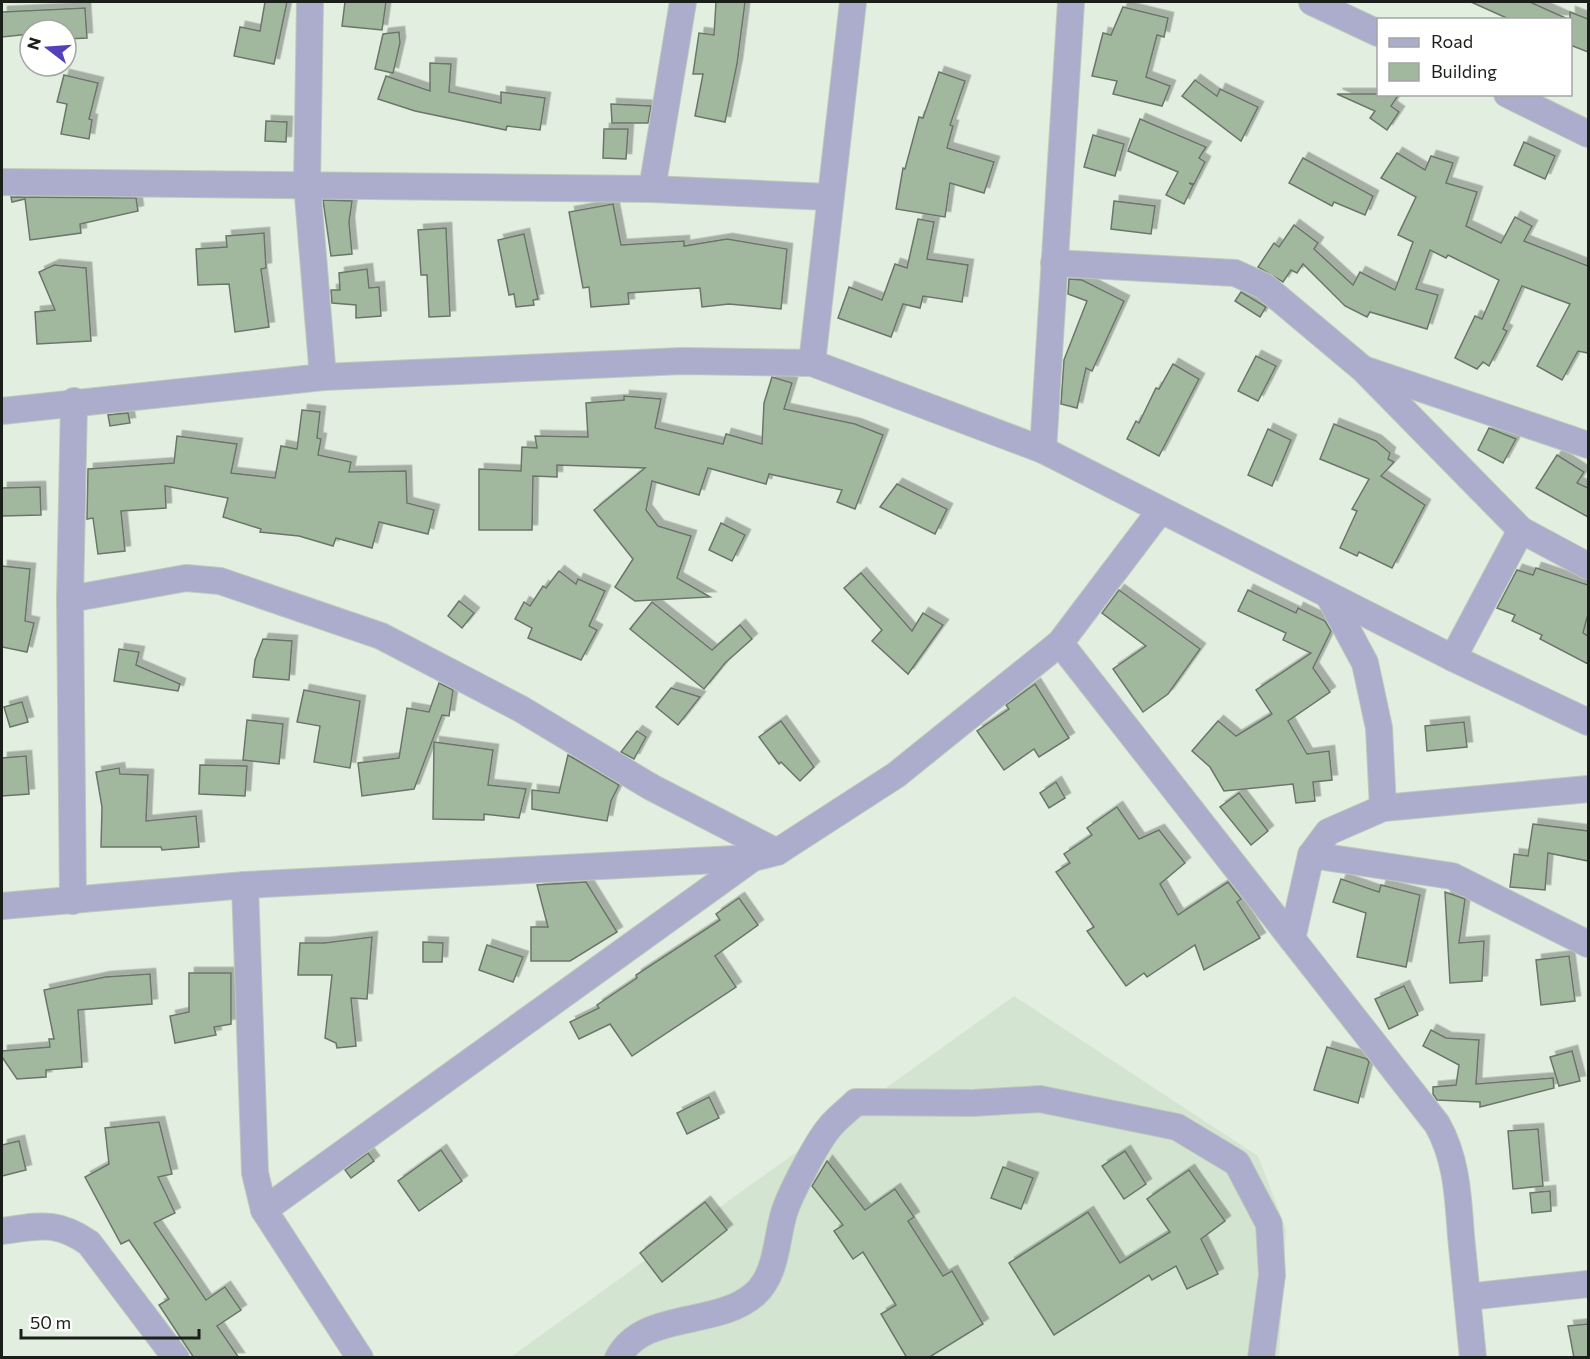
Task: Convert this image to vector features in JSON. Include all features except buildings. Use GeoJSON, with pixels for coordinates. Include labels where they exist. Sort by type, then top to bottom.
{"type":"FeatureCollection","features":[{"type":"Feature","properties":{"kind":"street"},"geometry":{"type":"LineString","coordinates":[[310,2],[307,184],[323,377]]}},
{"type":"Feature","properties":{"kind":"street"},"geometry":{"type":"LineString","coordinates":[[652,189],[683,2]]}},
{"type":"Feature","properties":{"kind":"street"},"geometry":{"type":"LineString","coordinates":[[812,363],[853,2]]}},
{"type":"Feature","properties":{"kind":"street"},"geometry":{"type":"LineString","coordinates":[[1043,450],[1071,2]]}},
{"type":"Feature","properties":{"kind":"street"},"geometry":{"type":"LineString","coordinates":[[1312,2],[1377,33]]}},
{"type":"Feature","properties":{"kind":"street"},"geometry":{"type":"LineString","coordinates":[[1511,96],[1588,134]]}},
{"type":"Feature","properties":{"kind":"street"},"geometry":{"type":"LineString","coordinates":[[2,182],[652,189],[830,197]]}},
{"type":"Feature","properties":{"kind":"street"},"geometry":{"type":"LineString","coordinates":[[1054,263],[1235,273],[1264,286],[1363,369],[1521,530],[1588,566]]}},
{"type":"Feature","properties":{"kind":"street"},"geometry":{"type":"LineString","coordinates":[[2,411],[74,401],[323,377],[682,361],[812,363],[1043,450],[1453,658],[1588,722]]}},
{"type":"Feature","properties":{"kind":"street"},"geometry":{"type":"LineString","coordinates":[[1363,369],[1588,445]]}},
{"type":"Feature","properties":{"kind":"street"},"geometry":{"type":"LineString","coordinates":[[73,901],[70,599],[74,401]]}},
{"type":"Feature","properties":{"kind":"street"},"geometry":{"type":"LineString","coordinates":[[264,1210],[765,855],[896,775],[1060,644],[1160,511]]}},
{"type":"Feature","properties":{"kind":"street"},"geometry":{"type":"LineString","coordinates":[[1453,658],[1521,530]]}},
{"type":"Feature","properties":{"kind":"street"},"geometry":{"type":"LineString","coordinates":[[70,599],[186,578],[220,581],[381,636],[521,709],[765,855]]}},
{"type":"Feature","properties":{"kind":"street"},"geometry":{"type":"LineString","coordinates":[[1329,596],[1365,663],[1379,728],[1383,808]]}},
{"type":"Feature","properties":{"kind":"street"},"geometry":{"type":"LineString","coordinates":[[1060,644],[1437,1124],[1447,1141],[1453,1156],[1473,1358]]}},
{"type":"Feature","properties":{"kind":"street"},"geometry":{"type":"LineString","coordinates":[[1292,939],[1311,855],[1328,832],[1383,808],[1588,789]]}},
{"type":"Feature","properties":{"kind":"street"},"geometry":{"type":"LineString","coordinates":[[2,906],[245,885],[765,855]]}},
{"type":"Feature","properties":{"kind":"street"},"geometry":{"type":"LineString","coordinates":[[1311,855],[1452,876],[1588,944]]}},
{"type":"Feature","properties":{"kind":"street"},"geometry":{"type":"LineString","coordinates":[[245,885],[255,1173],[264,1210],[360,1358]]}},
{"type":"Feature","properties":{"kind":"street"},"geometry":{"type":"LineString","coordinates":[[618,1358],[625,1345],[660,1327],[687,1319],[716,1315],[737,1307],[757,1292],[771,1270],[785,1211],[818,1145],[828,1128],[856,1102],[973,1103],[1040,1099],[1177,1127],[1237,1163],[1269,1224],[1272,1275],[1261,1358]]}},
{"type":"Feature","properties":{"kind":"street"},"geometry":{"type":"LineString","coordinates":[[2,1231],[51,1225],[72,1231],[89,1243],[176,1358]]}},
{"type":"Feature","properties":{"kind":"street"},"geometry":{"type":"LineString","coordinates":[[1467,1297],[1588,1284]]}},
{"type":"Feature","properties":{"kind":"shaded area"},"geometry":{"type":"Polygon","coordinates":[[[1014,996],[1258,1156],[1286,1229],[1279,1357],[509,1358],[1014,996]]]}}]}
